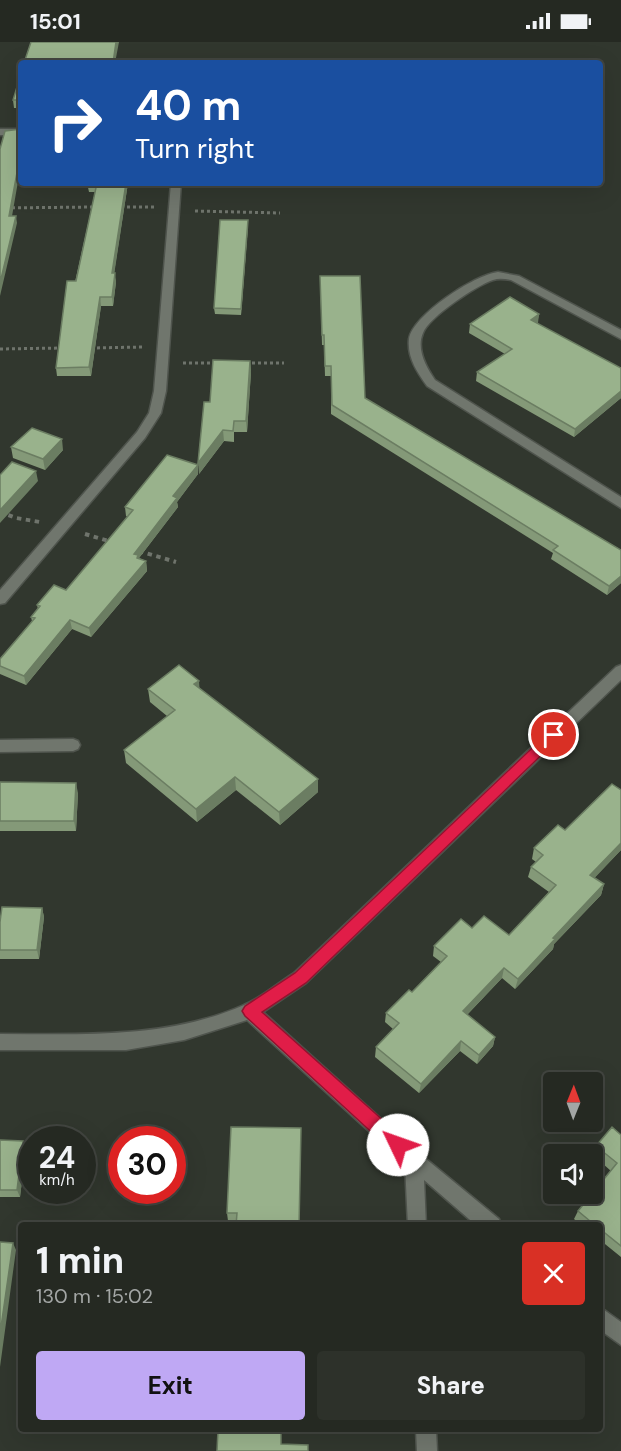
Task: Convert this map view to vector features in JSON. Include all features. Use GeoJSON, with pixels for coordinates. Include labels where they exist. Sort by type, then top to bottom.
{"type":"FeatureCollection","features":[{"type":"Feature","properties":{"kind":"street"},"geometry":{"type":"LineString","coordinates":[[0,132],[18,132]]}},
{"type":"Feature","properties":{"kind":"street"},"geometry":{"type":"LineString","coordinates":[[0,598],[141,435],[155,413],[160,391],[176,186]]}},
{"type":"Feature","properties":{"kind":"street"},"geometry":{"type":"LineString","coordinates":[[621,335],[515,278],[497,275],[486,279],[426,319],[418,330],[415,345],[418,364],[431,383],[621,503]]}},
{"type":"Feature","properties":{"kind":"street"},"geometry":{"type":"LineString","coordinates":[[0,1042],[126,1041],[184,1032],[250,1011],[300,978],[621,671]]}},
{"type":"Feature","properties":{"kind":"street"},"geometry":{"type":"LineString","coordinates":[[0,746],[73,745]]}},
{"type":"Feature","properties":{"kind":"street"},"geometry":{"type":"LineString","coordinates":[[250,1011],[414,1160],[487,1222]]}},
{"type":"Feature","properties":{"kind":"street"},"geometry":{"type":"LineString","coordinates":[[414,1160],[417,1222]]}},
{"type":"Feature","properties":{"kind":"street"},"geometry":{"type":"LineString","coordinates":[[603,1320],[621,1335]]}},
{"type":"Feature","properties":{"kind":"street"},"geometry":{"type":"LineString","coordinates":[[426,1432],[427,1451]]}},
{"type":"Feature","properties":{"kind":"path"},"geometry":{"type":"LineString","coordinates":[[116,207],[174,206],[200,212],[280,213]]}},
{"type":"Feature","properties":{"kind":"path"},"geometry":{"type":"LineString","coordinates":[[0,208],[104,207]]}},
{"type":"Feature","properties":{"kind":"path"},"geometry":{"type":"LineString","coordinates":[[82,348],[163,346]]}},
{"type":"Feature","properties":{"kind":"path"},"geometry":{"type":"LineString","coordinates":[[0,349],[70,348]]}},
{"type":"Feature","properties":{"kind":"path"},"geometry":{"type":"LineString","coordinates":[[162,363],[218,363]]}},
{"type":"Feature","properties":{"kind":"path"},"geometry":{"type":"LineString","coordinates":[[240,363],[284,363]]}},
{"type":"Feature","properties":{"kind":"path"},"geometry":{"type":"LineString","coordinates":[[0,512],[16,518],[63,526],[115,543]]}},
{"type":"Feature","properties":{"kind":"path"},"geometry":{"type":"LineString","coordinates":[[135,549],[176,562]]}},
{"type":"Feature","properties":{"kind":"building"},"geometry":{"type":"Polygon","coordinates":[[[31,42],[116,42],[113,60],[25,60],[31,42]]]}},
{"type":"Feature","properties":{"kind":"building"},"geometry":{"type":"Polygon","coordinates":[[[18,84],[18,100],[13,100],[18,84]]]}},
{"type":"Feature","properties":{"kind":"building"},"geometry":{"type":"Polygon","coordinates":[[[18,129],[18,167],[9,216],[16,216],[0,283],[0,149],[5,131],[18,129]]]}},
{"type":"Feature","properties":{"kind":"building"},"geometry":{"type":"Polygon","coordinates":[[[96,186],[126,186],[112,273],[115,273],[112,297],[100,297],[89,367],[56,368],[67,281],[76,281],[96,186]]]}},
{"type":"Feature","properties":{"kind":"building"},"geometry":{"type":"Polygon","coordinates":[[[220,220],[248,220],[241,309],[214,308],[220,220]]]}},
{"type":"Feature","properties":{"kind":"building"},"geometry":{"type":"Polygon","coordinates":[[[320,276],[360,276],[365,398],[621,550],[621,576],[609,586],[553,550],[558,546],[332,405],[331,366],[325,366],[324,335],[322,335],[320,276]]]}},
{"type":"Feature","properties":{"kind":"building"},"geometry":{"type":"Polygon","coordinates":[[[510,297],[539,314],[531,320],[621,368],[621,391],[575,429],[477,372],[512,349],[470,324],[510,297]]]}},
{"type":"Feature","properties":{"kind":"building"},"geometry":{"type":"Polygon","coordinates":[[[213,360],[250,361],[246,421],[234,421],[233,431],[223,430],[198,463],[204,402],[210,402],[213,360]]]}},
{"type":"Feature","properties":{"kind":"building"},"geometry":{"type":"Polygon","coordinates":[[[32,428],[62,439],[43,459],[11,447],[32,428]]]}},
{"type":"Feature","properties":{"kind":"building"},"geometry":{"type":"Polygon","coordinates":[[[167,455],[198,465],[173,496],[177,498],[134,554],[138,555],[137,558],[146,561],[89,628],[70,620],[24,676],[0,666],[0,659],[35,618],[31,617],[40,606],[37,605],[54,585],[66,590],[133,510],[125,507],[167,455]]]}},
{"type":"Feature","properties":{"kind":"building"},"geometry":{"type":"Polygon","coordinates":[[[12,462],[36,471],[0,510],[0,475],[12,462]]]}},
{"type":"Feature","properties":{"kind":"building"},"geometry":{"type":"Polygon","coordinates":[[[179,665],[199,681],[194,684],[318,779],[279,812],[235,777],[196,809],[124,750],[175,710],[148,689],[179,665]]]}},
{"type":"Feature","properties":{"kind":"building"},"geometry":{"type":"Polygon","coordinates":[[[0,782],[76,783],[74,821],[0,821],[0,782]]]}},
{"type":"Feature","properties":{"kind":"building"},"geometry":{"type":"Polygon","coordinates":[[[612,784],[621,790],[621,843],[590,875],[604,884],[518,979],[504,968],[463,1011],[495,1037],[479,1055],[461,1041],[421,1084],[376,1047],[399,1023],[386,1013],[409,990],[412,992],[447,956],[434,946],[461,919],[472,928],[484,916],[509,935],[556,885],[531,867],[543,855],[534,848],[558,825],[565,830],[612,784]]]}},
{"type":"Feature","properties":{"kind":"building"},"geometry":{"type":"Polygon","coordinates":[[[2,907],[42,908],[37,950],[0,950],[2,907]]]}},
{"type":"Feature","properties":{"kind":"building"},"geometry":{"type":"Polygon","coordinates":[[[231,1127],[301,1128],[299,1222],[236,1222],[237,1213],[227,1213],[231,1127]]]}},
{"type":"Feature","properties":{"kind":"building"},"geometry":{"type":"Polygon","coordinates":[[[612,1127],[621,1135],[621,1246],[603,1231],[603,1222],[591,1222],[578,1211],[584,1204],[603,1204],[603,1180],[617,1163],[603,1152],[603,1144],[598,1144],[612,1127]]]}},
{"type":"Feature","properties":{"kind":"building"},"geometry":{"type":"Polygon","coordinates":[[[0,1140],[18,1141],[17,1190],[0,1190],[0,1140]]]}},
{"type":"Feature","properties":{"kind":"building"},"geometry":{"type":"Polygon","coordinates":[[[0,1242],[13,1243],[0,1334],[0,1242]]]}},
{"type":"Feature","properties":{"kind":"building"},"geometry":{"type":"Polygon","coordinates":[[[218,1432],[281,1432],[281,1444],[308,1445],[308,1451],[217,1451],[218,1432]]]}},
{"type":"Feature","properties":{"kind":"route"},"geometry":{"type":"LineString","coordinates":[[398,1145],[250,1011],[300,978],[554,735]]}}]}
